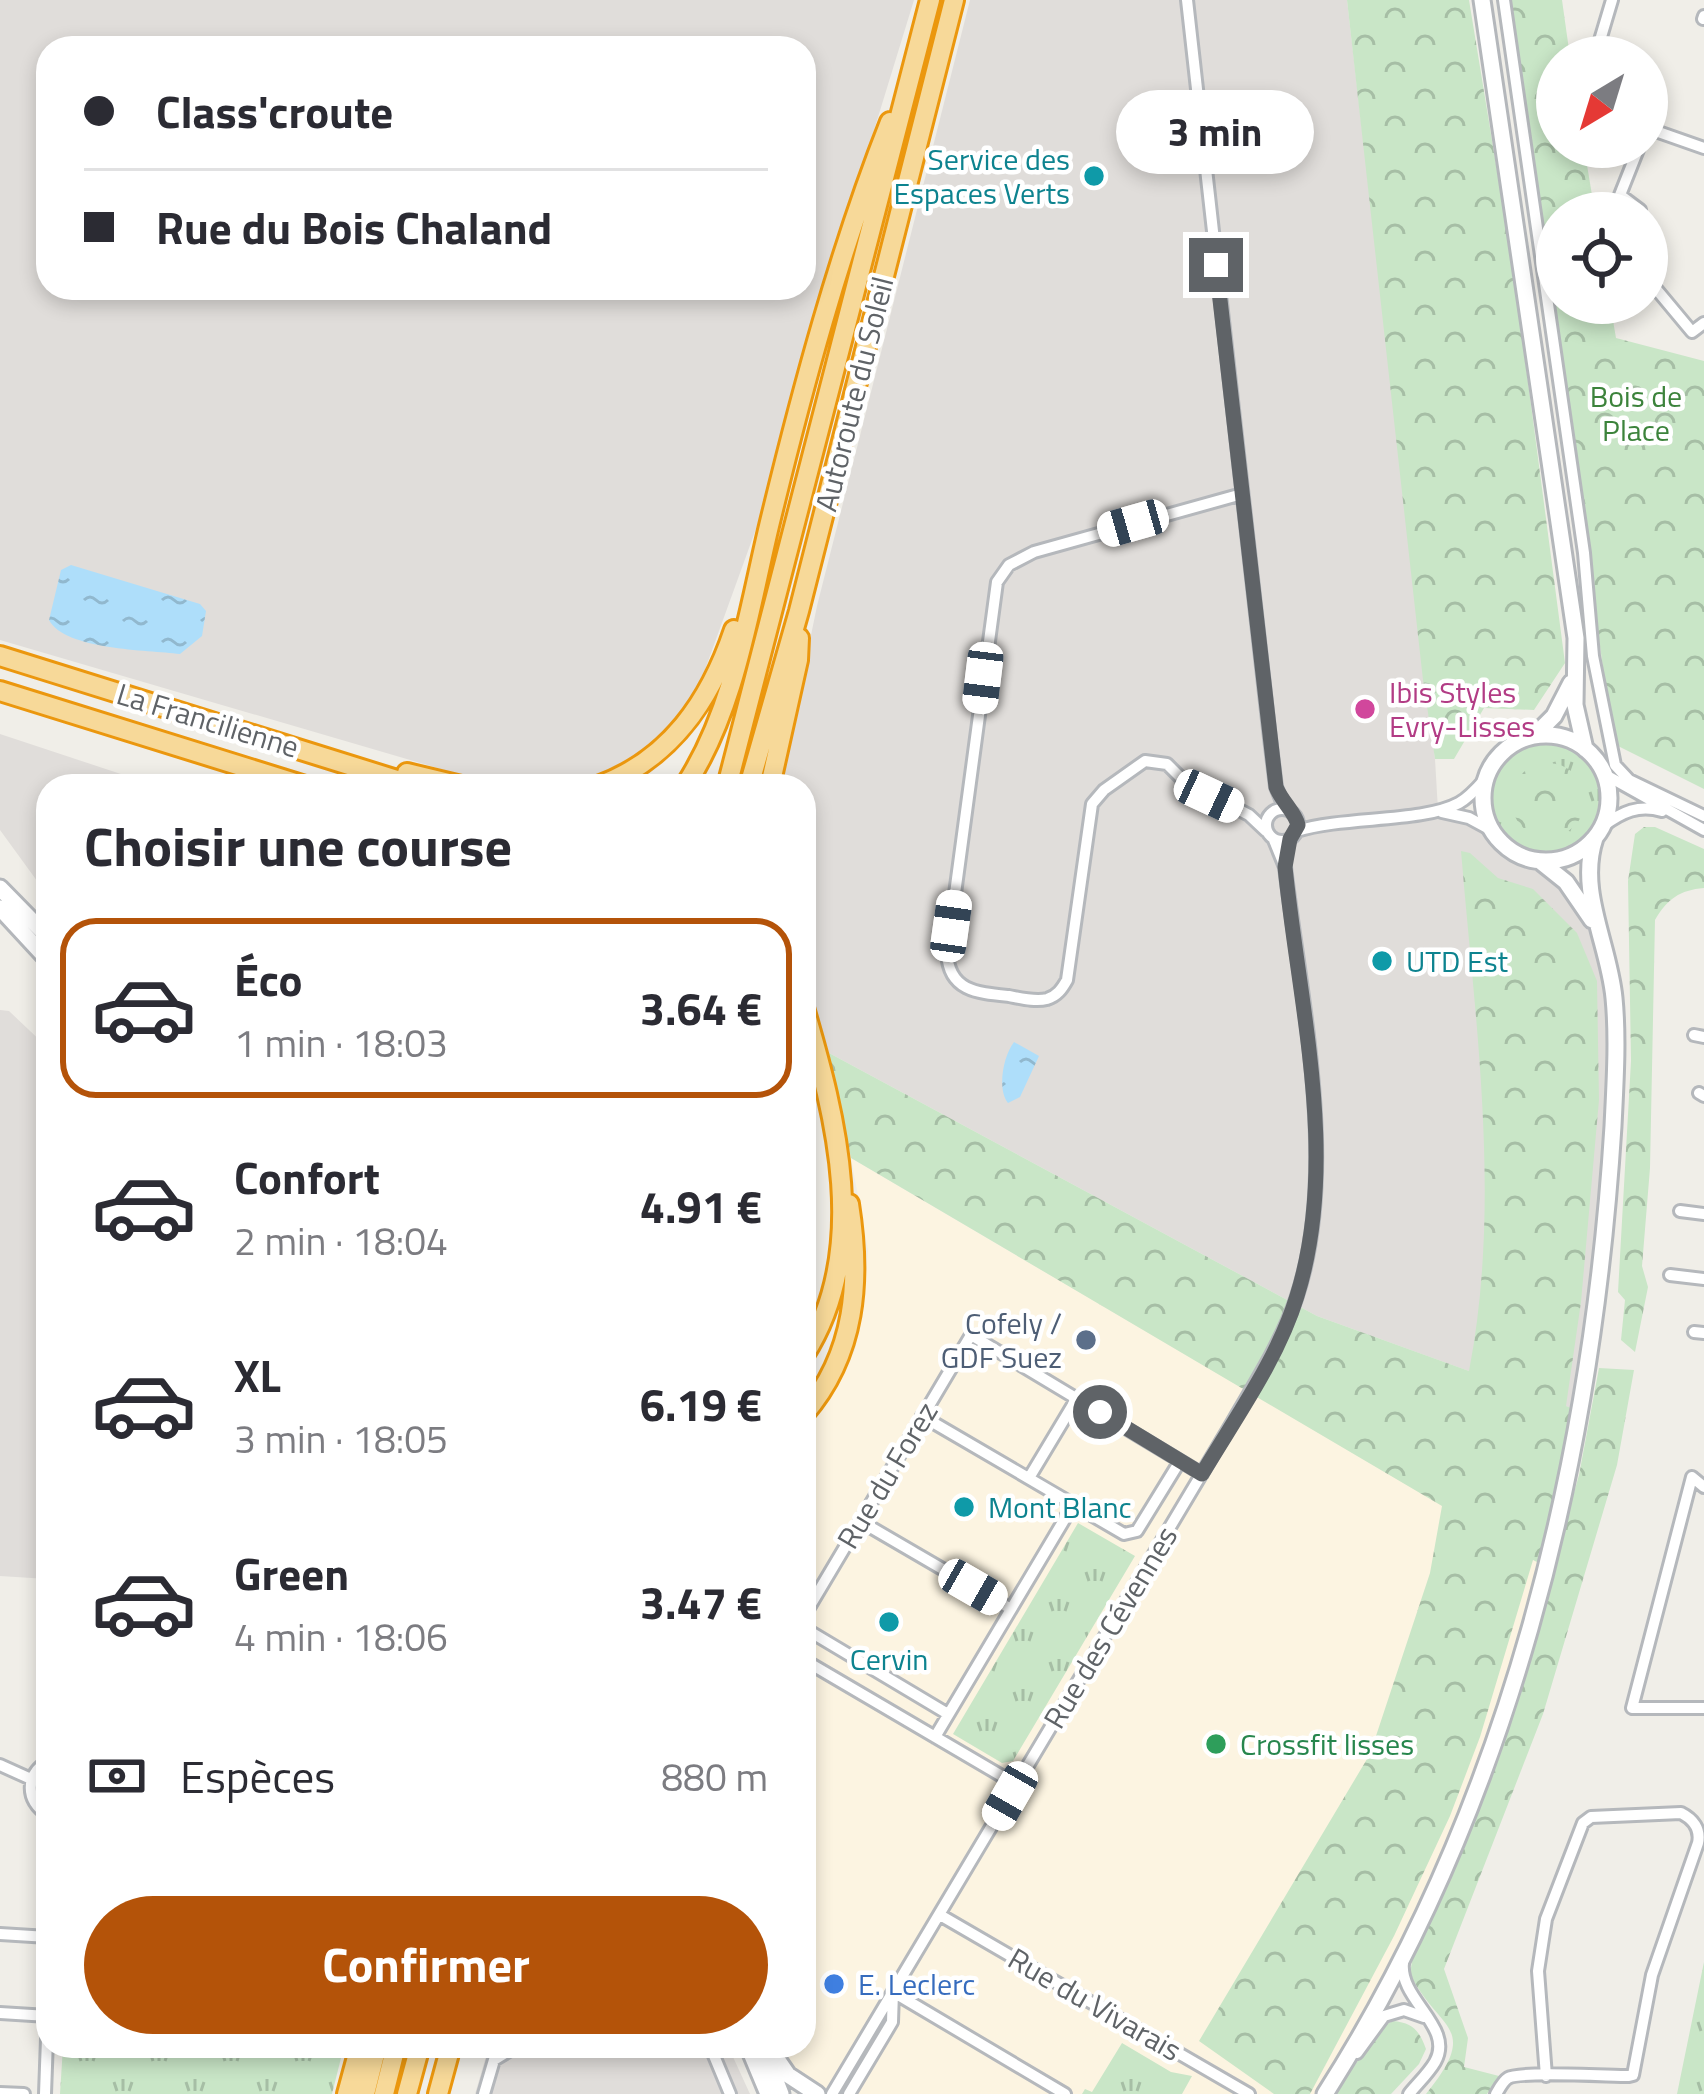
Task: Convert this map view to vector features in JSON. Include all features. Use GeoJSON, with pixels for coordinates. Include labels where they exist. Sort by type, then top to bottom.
{"type":"FeatureCollection","features":[{"type":"Feature","properties":{"kind":"highway","name":"Autoroute du Soleil"},"geometry":{"type":"LineString","coordinates":[[730,774],[930,0]]}},
{"type":"Feature","properties":{"kind":"highway","name":"Autoroute du Soleil"},"geometry":{"type":"LineString","coordinates":[[752,774],[799,611],[955,0]]}},
{"type":"Feature","properties":{"kind":"highway"},"geometry":{"type":"LineString","coordinates":[[692,774],[725,701],[844,259],[913,64]]}},
{"type":"Feature","properties":{"kind":"highway"},"geometry":{"type":"LineString","coordinates":[[622,774],[651,759],[694,715],[731,640],[770,523]]}},
{"type":"Feature","properties":{"kind":"highway"},"geometry":{"type":"LineString","coordinates":[[773,774],[798,660],[799,611]]}},
{"type":"Feature","properties":{"kind":"highway","name":"La Francilienne"},"geometry":{"type":"LineString","coordinates":[[0,656],[379,774]]}},
{"type":"Feature","properties":{"kind":"highway","name":"La Francilienne"},"geometry":{"type":"LineString","coordinates":[[0,691],[266,774]]}},
{"type":"Feature","properties":{"kind":"highway"},"geometry":{"type":"LineString","coordinates":[[346,763],[361,760],[415,774]]}},
{"type":"Feature","properties":{"kind":"highway"},"geometry":{"type":"LineString","coordinates":[[816,1048],[841,1154],[855,1248],[853,1309],[833,1372],[816,1397]]}},
{"type":"Feature","properties":{"kind":"highway"},"geometry":{"type":"LineString","coordinates":[[816,1334],[836,1273],[841,1154]]}},
{"type":"Feature","properties":{"kind":"highway"},"geometry":{"type":"LineString","coordinates":[[347,2094],[357,2058]]}},
{"type":"Feature","properties":{"kind":"highway"},"geometry":{"type":"LineString","coordinates":[[365,2094],[374,2058]]}},
{"type":"Feature","properties":{"kind":"highway"},"geometry":{"type":"LineString","coordinates":[[384,2094],[394,2058]]}},
{"type":"Feature","properties":{"kind":"highway"},"geometry":{"type":"LineString","coordinates":[[407,2094],[417,2058]]}},
{"type":"Feature","properties":{"kind":"highway"},"geometry":{"type":"LineString","coordinates":[[438,2094],[448,2058]]}},
{"type":"Feature","properties":{"kind":"main road"},"geometry":{"type":"LineString","coordinates":[[1329,2088],[1412,1933],[1483,1770],[1514,1679],[1549,1564],[1573,1457],[1606,1232],[1614,999],[1587,881],[1609,801],[1604,774],[1585,749],[1575,705],[1576,638],[1482,0]]}},
{"type":"Feature","properties":{"kind":"main road"},"geometry":{"type":"LineString","coordinates":[[1577,669],[1554,716],[1532,737],[1501,754],[1487,776],[1484,806],[1492,831],[1510,850],[1538,861],[1573,891],[1605,946]]}},
{"type":"Feature","properties":{"kind":"main road"},"geometry":{"type":"LineString","coordinates":[[1532,737],[1566,739],[1585,749]]}},
{"type":"Feature","properties":{"kind":"main road"},"geometry":{"type":"LineString","coordinates":[[1538,861],[1566,858],[1599,832]]}},
{"type":"Feature","properties":{"kind":"main road"},"geometry":{"type":"LineString","coordinates":[[0,888],[36,925]]}},
{"type":"Feature","properties":{"kind":"main road"},"geometry":{"type":"LineString","coordinates":[[0,908],[36,947]]}},
{"type":"Feature","properties":{"kind":"main road"},"geometry":{"type":"LineString","coordinates":[[753,2058],[765,2094]]}},
{"type":"Feature","properties":{"kind":"main road"},"geometry":{"type":"LineString","coordinates":[[769,2058],[781,2094]]}},
{"type":"Feature","properties":{"kind":"main road"},"geometry":{"type":"LineString","coordinates":[[775,2058],[788,2075],[817,2094]]}},
{"type":"Feature","properties":{"kind":"street"},"geometry":{"type":"LineString","coordinates":[[1187,0],[1276,787],[1280,812],[1293,835],[1285,867]]}},
{"type":"Feature","properties":{"kind":"street"},"geometry":{"type":"LineString","coordinates":[[1504,0],[1581,531],[1593,656],[1615,765],[1629,780],[1704,816]]}},
{"type":"Feature","properties":{"kind":"street"},"geometry":{"type":"LineString","coordinates":[[1601,36],[1612,0]]}},
{"type":"Feature","properties":{"kind":"street"},"geometry":{"type":"LineString","coordinates":[[1668,135],[1704,148]]}},
{"type":"Feature","properties":{"kind":"street"},"geometry":{"type":"LineString","coordinates":[[1668,303],[1692,332],[1704,323]]}},
{"type":"Feature","properties":{"kind":"street"},"geometry":{"type":"LineString","coordinates":[[1242,494],[1034,552],[1009,565],[997,582],[947,953],[952,977],[974,992],[1037,1000],[1060,992],[1067,980],[1092,804],[1145,761],[1167,764],[1195,789],[1250,815],[1270,835],[1285,867]]}},
{"type":"Feature","properties":{"kind":"street"},"geometry":{"type":"LineString","coordinates":[[1604,774],[1704,830]]}},
{"type":"Feature","properties":{"kind":"street"},"geometry":{"type":"LineString","coordinates":[[1270,835],[1293,835],[1321,824],[1439,811],[1466,799],[1487,776]]}},
{"type":"Feature","properties":{"kind":"street"},"geometry":{"type":"LineString","coordinates":[[1599,832],[1639,808],[1656,808],[1682,818]]}},
{"type":"Feature","properties":{"kind":"street"},"geometry":{"type":"LineString","coordinates":[[1439,811],[1468,818],[1492,831]]}},
{"type":"Feature","properties":{"kind":"street"},"geometry":{"type":"LineString","coordinates":[[1270,835],[1280,812]]}},
{"type":"Feature","properties":{"kind":"street"},"geometry":{"type":"LineString","coordinates":[[1250,815],[1280,812],[1321,824]]}},
{"type":"Feature","properties":{"kind":"street","name":"Rue des Cévennes"},"geometry":{"type":"LineString","coordinates":[[832,2094],[1241,1408],[1297,1298],[1316,1194],[1315,1130],[1285,867]]}},
{"type":"Feature","properties":{"kind":"street"},"geometry":{"type":"LineString","coordinates":[[1680,1211],[1704,1214]]}},
{"type":"Feature","properties":{"kind":"street"},"geometry":{"type":"LineString","coordinates":[[1670,1275],[1704,1280]]}},
{"type":"Feature","properties":{"kind":"street","name":"Rue du Forez"},"geometry":{"type":"LineString","coordinates":[[816,1596],[971,1335],[1077,1398]]}},
{"type":"Feature","properties":{"kind":"street"},"geometry":{"type":"LineString","coordinates":[[1029,1478],[1077,1398],[1202,1474]]}},
{"type":"Feature","properties":{"kind":"street"},"geometry":{"type":"LineString","coordinates":[[922,1416],[1073,1505],[934,1737]]}},
{"type":"Feature","properties":{"kind":"street","name":"Rue des Cévennes"},"geometry":{"type":"LineString","coordinates":[[1073,1505],[1129,1534],[1142,1523],[1180,1461]]}},
{"type":"Feature","properties":{"kind":"street"},"geometry":{"type":"LineString","coordinates":[[1704,1487],[1692,1477],[1632,1708],[1704,1708]]}},
{"type":"Feature","properties":{"kind":"street"},"geometry":{"type":"LineString","coordinates":[[860,1521],[1011,1609]]}},
{"type":"Feature","properties":{"kind":"street"},"geometry":{"type":"LineString","coordinates":[[816,1635],[948,1714]]}},
{"type":"Feature","properties":{"kind":"street"},"geometry":{"type":"LineString","coordinates":[[816,1667],[1017,1785]]}},
{"type":"Feature","properties":{"kind":"street"},"geometry":{"type":"LineString","coordinates":[[0,1765],[31,1779]]}},
{"type":"Feature","properties":{"kind":"street"},"geometry":{"type":"LineString","coordinates":[[36,1774],[31,1779],[31,1797],[36,1802]]}},
{"type":"Feature","properties":{"kind":"street"},"geometry":{"type":"LineString","coordinates":[[1496,2094],[1504,2080],[1514,2075],[1546,2076],[1633,2074],[1654,1970],[1698,1843],[1699,1832],[1688,1817],[1591,1817],[1583,1823],[1546,1919],[1538,1971],[1546,2076]]}},
{"type":"Feature","properties":{"kind":"street","name":"Rue du Vivarais"},"geometry":{"type":"LineString","coordinates":[[940,1915],[1249,2094]]}},
{"type":"Feature","properties":{"kind":"street"},"geometry":{"type":"LineString","coordinates":[[1409,2094],[1437,2059],[1438,2038],[1402,1976],[1412,1933]]}},
{"type":"Feature","properties":{"kind":"street"},"geometry":{"type":"LineString","coordinates":[[0,1934],[36,1936]]}},
{"type":"Feature","properties":{"kind":"street"},"geometry":{"type":"LineString","coordinates":[[849,2094],[892,2023],[893,1992],[1065,2094]]}},
{"type":"Feature","properties":{"kind":"street"},"geometry":{"type":"LineString","coordinates":[[1329,2088],[1384,2015],[1404,2010],[1426,2018]]}},
{"type":"Feature","properties":{"kind":"street"},"geometry":{"type":"LineString","coordinates":[[0,2013],[36,2013]]}},
{"type":"Feature","properties":{"kind":"street"},"geometry":{"type":"LineString","coordinates":[[45,2094],[46,2058]]}},
{"type":"Feature","properties":{"kind":"street"},"geometry":{"type":"LineString","coordinates":[[484,2094],[497,2058]]}},
{"type":"Feature","properties":{"kind":"street"},"geometry":{"type":"LineString","coordinates":[[715,2058],[730,2094]]}},
{"type":"Feature","properties":{"kind":"street"},"geometry":{"type":"LineString","coordinates":[[0,2093],[24,2094]]}},
{"type":"Feature","properties":{"kind":"shaded area"},"geometry":{"type":"Polygon","coordinates":[[[0,0],[914,0],[761,515],[694,700],[667,734],[632,759],[599,774],[458,774],[0,640],[0,0]]]}},
{"type":"Feature","properties":{"kind":"shaded area"},"geometry":{"type":"Polygon","coordinates":[[[970,0],[1347,0],[1438,810],[1491,831],[1510,851],[1538,862],[1586,911],[1613,1000],[1612,1117],[1579,1411],[1317,1316],[829,1053],[816,1011],[816,774],[782,774],[817,606],[970,0]]]}},
{"type":"Feature","properties":{"kind":"shaded area"},"geometry":{"type":"Polygon","coordinates":[[[0,734],[121,774],[36,774],[36,880],[0,830],[0,734]]]}},
{"type":"Feature","properties":{"kind":"shaded area"},"geometry":{"type":"Polygon","coordinates":[[[0,1010],[9,1011],[36,1037],[36,1578],[0,1576],[0,1010]]]}},
{"type":"Feature","properties":{"kind":"shaded area"},"geometry":{"type":"Polygon","coordinates":[[[851,1158],[1545,1566],[1481,1768],[1409,1932],[1321,2094],[824,2094],[791,2073],[783,2058],[816,2058],[816,1410],[855,1350],[868,1250],[851,1158]]]}},
{"type":"Feature","properties":{"kind":"shaded area"},"geometry":{"type":"Polygon","coordinates":[[[486,2058],[734,2058],[750,2094],[475,2094],[486,2058]]]}},
{"type":"Feature","properties":{"kind":"green space"},"geometry":{"type":"Polygon","coordinates":[[[1347,0],[1469,0],[1513,268],[1565,663],[1534,710],[1484,708],[1454,759],[1435,759],[1423,680],[1347,0]]]}},
{"type":"Feature","properties":{"kind":"green space","name":"Bois de Place"},"geometry":{"type":"Polygon","coordinates":[[[1507,0],[1562,0],[1567,36],[1536,36],[1536,168],[1588,168],[1592,192],[1536,192],[1536,202],[1507,0]]]}},
{"type":"Feature","properties":{"kind":"green space","name":"Bois de Place"},"geometry":{"type":"Polygon","coordinates":[[[1554,324],[1614,324],[1616,338],[1704,361],[1704,789],[1614,744],[1554,324]]]}},
{"type":"Feature","properties":{"kind":"green space"},"geometry":{"type":"Polygon","coordinates":[[[1545,743],[1584,759],[1600,798],[1584,837],[1545,853],[1506,837],[1490,798],[1506,759],[1545,743]]]}},
{"type":"Feature","properties":{"kind":"green space"},"geometry":{"type":"Polygon","coordinates":[[[1548,763],[1574,774],[1585,800],[1574,826],[1548,837],[1522,826],[1511,800],[1522,774],[1548,763]]]}},
{"type":"Feature","properties":{"kind":"green space"},"geometry":{"type":"Polygon","coordinates":[[[1644,827],[1655,827],[1704,849],[1704,888],[1675,897],[1655,920],[1650,1168],[1642,1266],[1648,1287],[1635,1352],[1621,1340],[1625,1300],[1618,1292],[1631,1061],[1628,881],[1635,834],[1644,827]]]}},
{"type":"Feature","properties":{"kind":"green space"},"geometry":{"type":"Polygon","coordinates":[[[1461,851],[1470,853],[1498,878],[1533,889],[1577,933],[1597,981],[1599,1100],[1581,1302],[1566,1406],[1579,1411],[1545,1566],[1533,1560],[1480,1737],[1450,1816],[1394,1936],[1310,2094],[1274,2094],[1199,2041],[1370,1754],[1430,1573],[1442,1506],[851,1158],[829,1053],[1317,1316],[1469,1371],[1479,1307],[1485,1177],[1461,851]]]}},
{"type":"Feature","properties":{"kind":"green space"},"geometry":{"type":"Polygon","coordinates":[[[1599,1368],[1634,1370],[1617,1465],[1543,1714],[1444,1969],[1468,2038],[1464,2067],[1499,2076],[1487,2094],[1426,2094],[1443,2071],[1453,2041],[1410,1974],[1412,1961],[1501,1750],[1579,1475],[1599,1368]]]}},
{"type":"Feature","properties":{"kind":"green space"},"geometry":{"type":"Polygon","coordinates":[[[1078,1523],[1135,1556],[1013,1761],[1002,1763],[953,1734],[1078,1523]]]}},
{"type":"Feature","properties":{"kind":"green space"},"geometry":{"type":"Polygon","coordinates":[[[1704,1962],[1704,2094],[1677,2094],[1704,1962]]]}},
{"type":"Feature","properties":{"kind":"green space"},"geometry":{"type":"Polygon","coordinates":[[[1393,2021],[1410,2026],[1421,2037],[1426,2049],[1419,2064],[1391,2094],[1335,2094],[1381,2027],[1393,2021]]]}},
{"type":"Feature","properties":{"kind":"green space"},"geometry":{"type":"Polygon","coordinates":[[[1122,2043],[1171,2072],[1192,2076],[1182,2094],[1082,2094],[1085,2089],[1092,2092],[1122,2043]]]}},
{"type":"Feature","properties":{"kind":"green space"},"geometry":{"type":"Polygon","coordinates":[[[62,2058],[341,2058],[332,2094],[60,2094],[62,2058]]]}},
{"type":"Feature","properties":{"kind":"water"},"geometry":{"type":"Polygon","coordinates":[[[71,565],[200,604],[206,611],[202,636],[180,654],[108,647],[58,630],[49,620],[61,570],[71,565]]]}},
{"type":"Feature","properties":{"kind":"water"},"geometry":{"type":"Polygon","coordinates":[[[1014,1042],[1039,1056],[1020,1097],[1008,1103],[1003,1073],[1014,1042]]]}},
{"type":"Feature","properties":{"kind":"place","name":"Service des Espaces Verts"},"geometry":{"type":"Point","coordinates":[1094,176]}},
{"type":"Feature","properties":{"kind":"place","name":"Ibis Styles Evry-Lisses"},"geometry":{"type":"Point","coordinates":[1365,709]}},
{"type":"Feature","properties":{"kind":"place","name":"UTD Est"},"geometry":{"type":"Point","coordinates":[1382,961]}},
{"type":"Feature","properties":{"kind":"place","name":"Cofely / GDF Suez"},"geometry":{"type":"Point","coordinates":[1086,1340]}},
{"type":"Feature","properties":{"kind":"place","name":"Mont Blanc"},"geometry":{"type":"Point","coordinates":[964,1507]}},
{"type":"Feature","properties":{"kind":"place","name":"Cervin"},"geometry":{"type":"Point","coordinates":[889,1622]}},
{"type":"Feature","properties":{"kind":"place","name":"Crossfit lisses"},"geometry":{"type":"Point","coordinates":[1216,1744]}},
{"type":"Feature","properties":{"kind":"place","name":"E. Leclerc"},"geometry":{"type":"Point","coordinates":[834,1984]}},
{"type":"Feature","properties":{"kind":"route"},"geometry":{"type":"LineString","coordinates":[[1100,1412],[1202,1474],[1278,1342],[1297,1298],[1315,1204],[1315,1130],[1285,867],[1298,825],[1276,787],[1216,265]]}}]}
